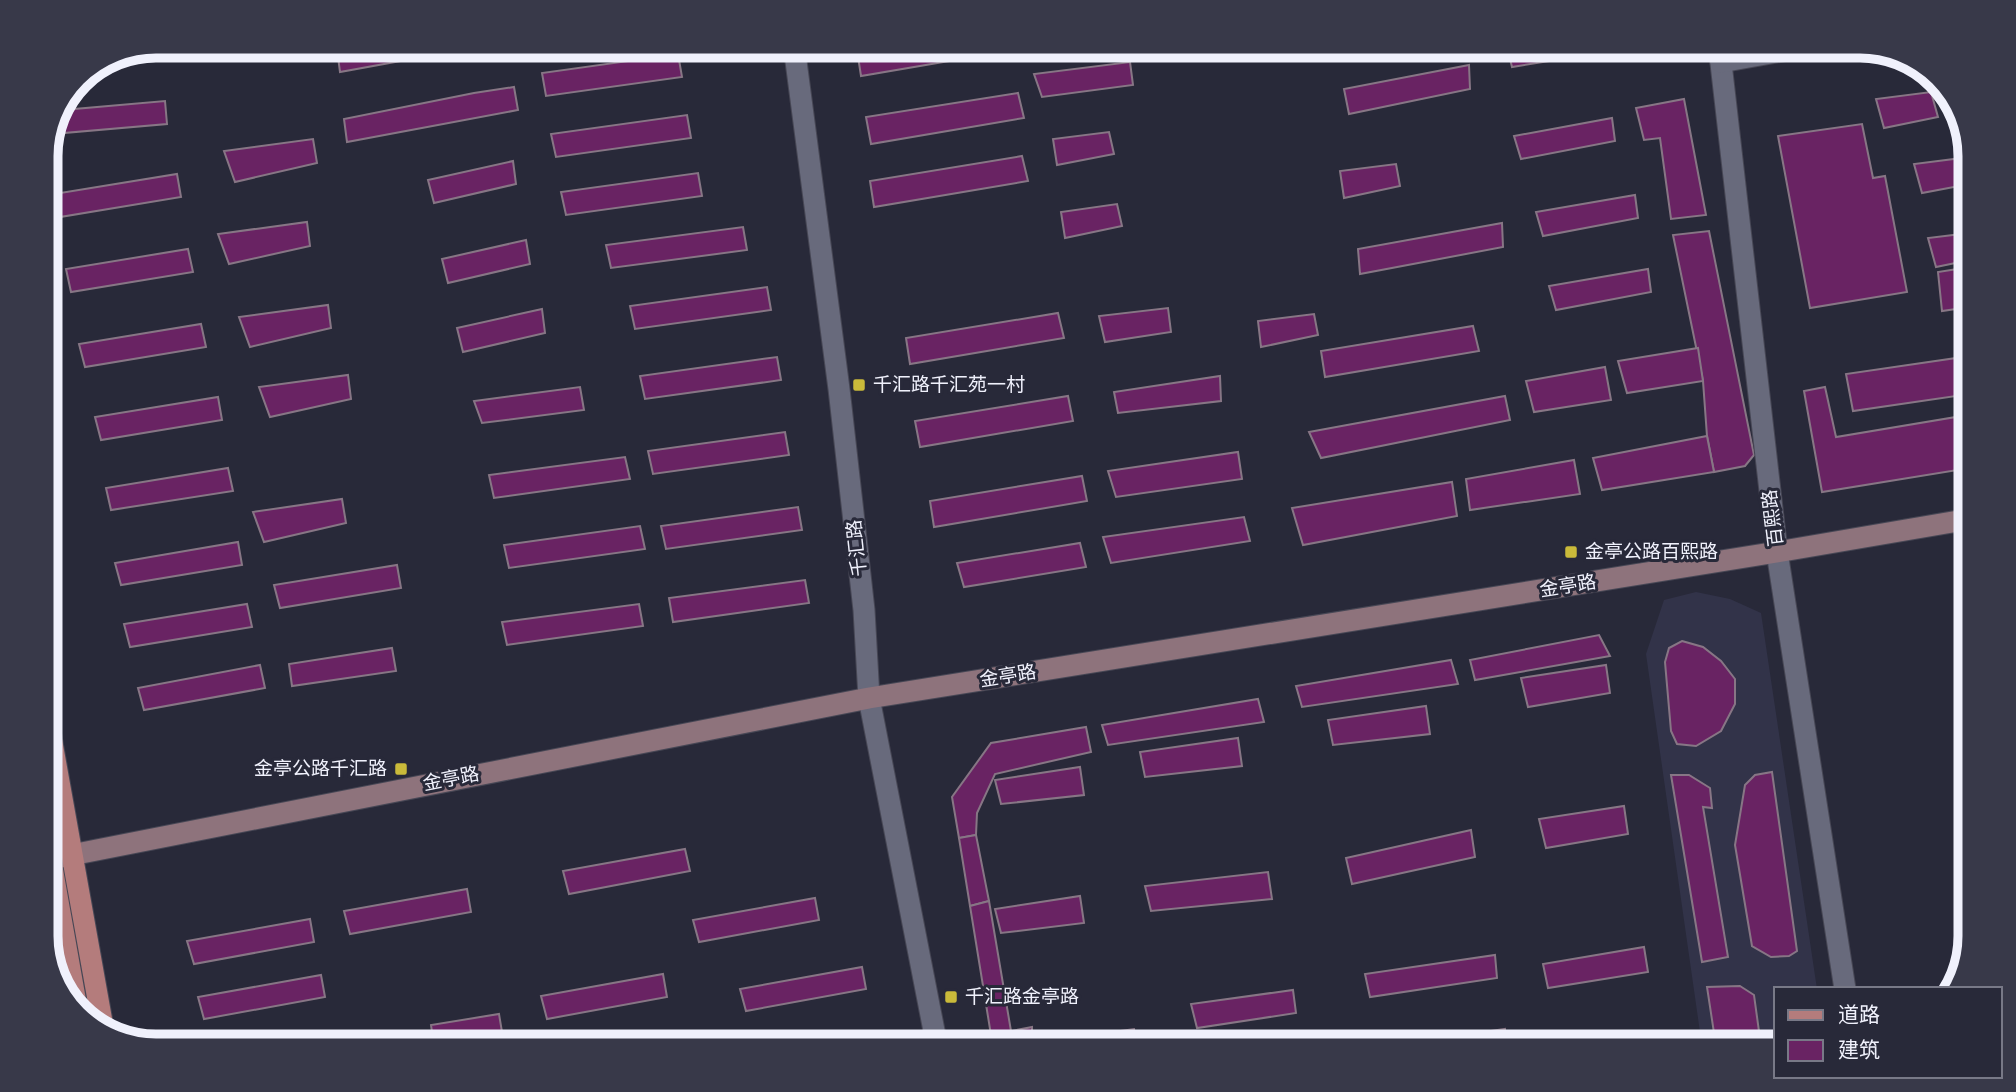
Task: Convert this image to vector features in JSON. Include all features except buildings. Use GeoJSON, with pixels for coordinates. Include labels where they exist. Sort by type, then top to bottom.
{"type":"FeatureCollection","features":[{"type":"Feature","properties":{"kind":"main road","name":"金亭路"},"geometry":{"type":"LineString","coordinates":[[58,856],[869,698],[1958,521]]}},
{"type":"Feature","properties":{"kind":"main road"},"geometry":{"type":"LineString","coordinates":[[58,775],[101,1018]]}},
{"type":"Feature","properties":{"kind":"main road"},"geometry":{"type":"LineString","coordinates":[[58,911],[73,990]]}},
{"type":"Feature","properties":{"kind":"street","name":"千汇路"},"geometry":{"type":"LineString","coordinates":[[796,58],[839,389],[864,610],[869,698],[935,1034]]}},
{"type":"Feature","properties":{"kind":"street","name":"百熙路"},"geometry":{"type":"LineString","coordinates":[[1720,58],[1777,552],[1845,987]]}},
{"type":"Feature","properties":{"kind":"shaded area"},"geometry":{"type":"Polygon","coordinates":[[[1696,592],[1730,599],[1761,613],[1817,987],[1774,987],[1774,1034],[1700,1034],[1646,654],[1664,600],[1696,592]]]}},
{"type":"Feature","properties":{"kind":"place","name":"千汇路千汇苑一村"},"geometry":{"type":"Point","coordinates":[859,385]}},
{"type":"Feature","properties":{"kind":"place","name":"金亭公路百熙路"},"geometry":{"type":"Point","coordinates":[1571,552]}},
{"type":"Feature","properties":{"kind":"place","name":"金亭公路千汇路"},"geometry":{"type":"Point","coordinates":[401,769]}},
{"type":"Feature","properties":{"kind":"place","name":"千汇路金亭路"},"geometry":{"type":"Point","coordinates":[951,997]}}]}
